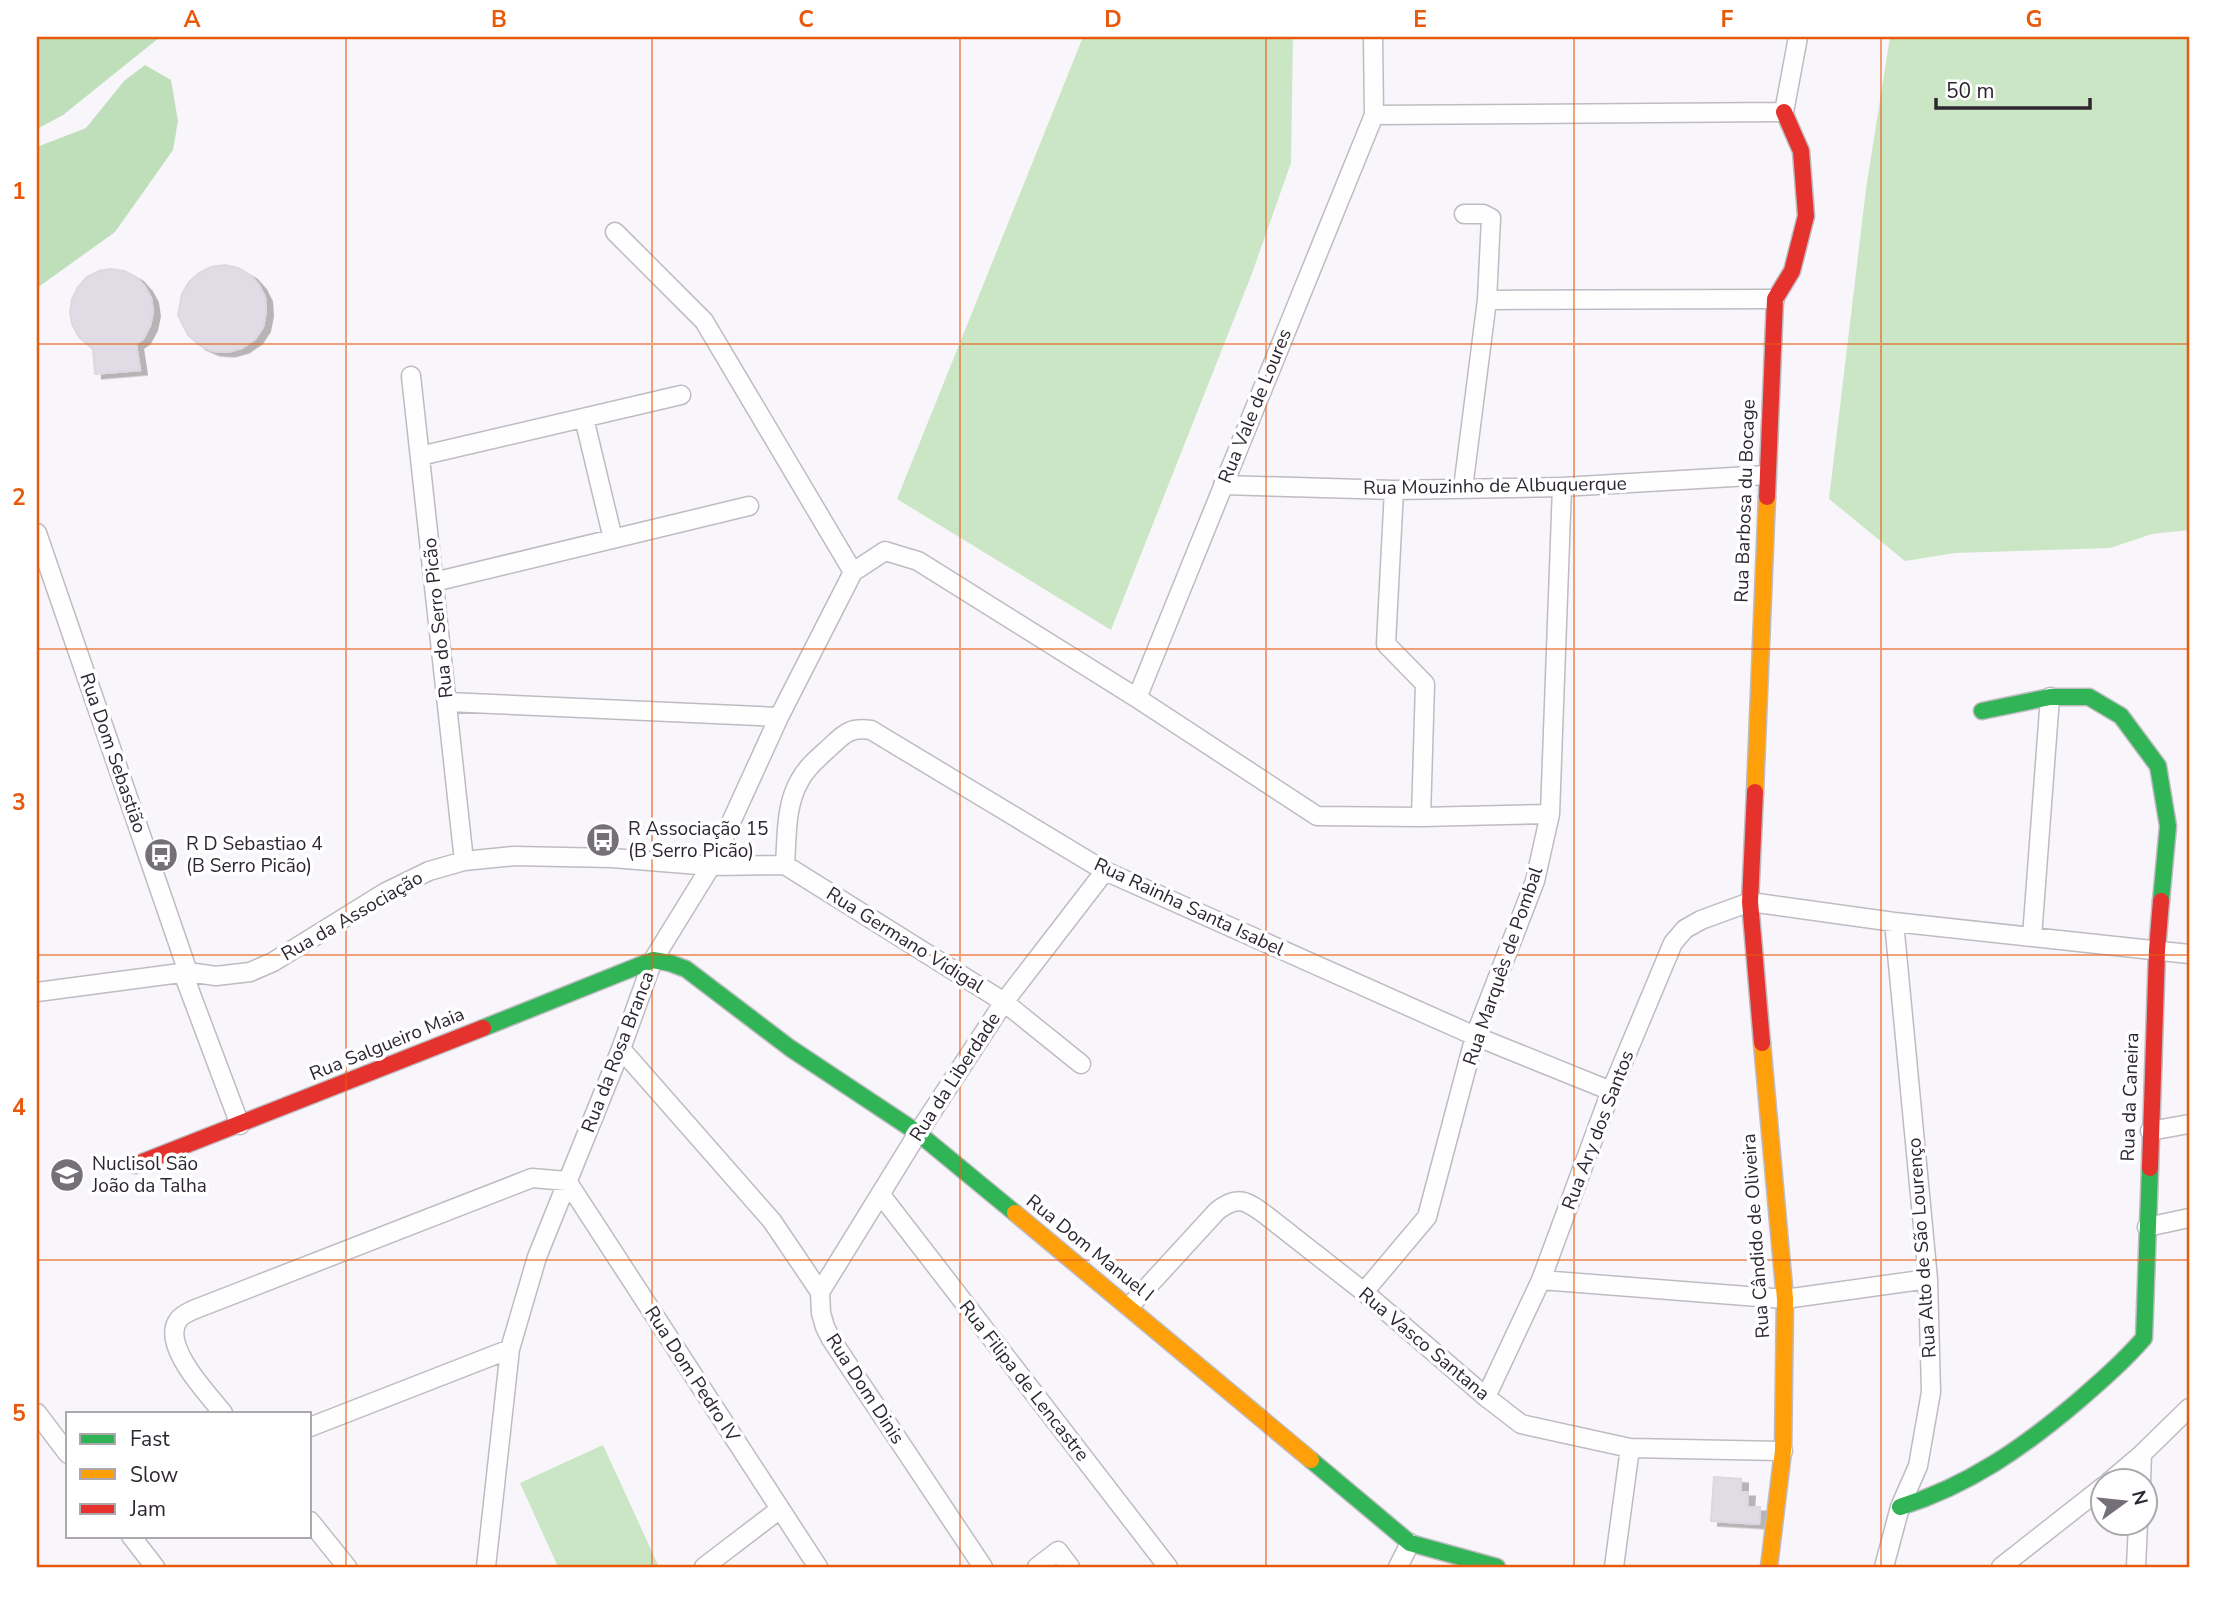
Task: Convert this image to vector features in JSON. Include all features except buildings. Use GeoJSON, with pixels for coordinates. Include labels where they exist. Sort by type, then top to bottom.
{"type":"FeatureCollection","features":[{"type":"Feature","properties":{"kind":"street"},"geometry":{"type":"LineString","coordinates":[[1373,37],[1374,115],[1784,112],[1798,37]]}},
{"type":"Feature","properties":{"kind":"street","name":"Rua Barbosa du Bocage"},"geometry":{"type":"LineString","coordinates":[[1749,902],[1775,299],[1792,271],[1806,216],[1801,151],[1784,112]]}},
{"type":"Feature","properties":{"kind":"street","name":"Rua Vale de Loures"},"geometry":{"type":"LineString","coordinates":[[1137,698],[1374,115]]}},
{"type":"Feature","properties":{"kind":"street"},"geometry":{"type":"LineString","coordinates":[[1463,488],[1487,300],[1491,218],[1483,214],[1464,214]]}},
{"type":"Feature","properties":{"kind":"street"},"geometry":{"type":"LineString","coordinates":[[615,232],[704,321],[853,572],[885,551],[918,561],[1137,698],[1317,816],[1550,814]]}},
{"type":"Feature","properties":{"kind":"street"},"geometry":{"type":"LineString","coordinates":[[1487,300],[1775,299]]}},
{"type":"Feature","properties":{"kind":"street","name":"Rua do Serro Picão"},"geometry":{"type":"LineString","coordinates":[[411,376],[464,861]]}},
{"type":"Feature","properties":{"kind":"street"},"geometry":{"type":"LineString","coordinates":[[420,456],[681,394]]}},
{"type":"Feature","properties":{"kind":"street"},"geometry":{"type":"LineString","coordinates":[[583,418],[613,539]]}},
{"type":"Feature","properties":{"kind":"street","name":"Rua Mouzinho de Albuquerque"},"geometry":{"type":"LineString","coordinates":[[1223,485],[1394,490],[1562,487],[1767,475]]}},
{"type":"Feature","properties":{"kind":"street","name":"Rua Marquês de Pombal"},"geometry":{"type":"LineString","coordinates":[[1364,1292],[1427,1217],[1475,1036],[1535,881],[1550,814],[1562,487]]}},
{"type":"Feature","properties":{"kind":"street"},"geometry":{"type":"LineString","coordinates":[[1394,490],[1386,644],[1425,684],[1422,817]]}},
{"type":"Feature","properties":{"kind":"street"},"geometry":{"type":"LineString","coordinates":[[434,582],[749,506]]}},
{"type":"Feature","properties":{"kind":"street","name":"Rua Dom Sebastião"},"geometry":{"type":"LineString","coordinates":[[37,533],[240,1125]]}},
{"type":"Feature","properties":{"kind":"street","name":"Rua da Rosa Branca"},"geometry":{"type":"LineString","coordinates":[[486,1567],[510,1349],[537,1257],[621,1049],[653,961],[711,866],[779,717],[853,572]]}},
{"type":"Feature","properties":{"kind":"street"},"geometry":{"type":"LineString","coordinates":[[2032,937],[2050,696]]}},
{"type":"Feature","properties":{"kind":"street","name":"Rua da Caneira"},"geometry":{"type":"LineString","coordinates":[[1900,1507],[1928,1500],[1950,1490],[2035,1438],[2127,1358],[2144,1338],[2157,950],[2168,826],[2158,766],[2121,716],[2089,697],[2050,696],[1982,711]]}},
{"type":"Feature","properties":{"kind":"street"},"geometry":{"type":"LineString","coordinates":[[447,702],[779,717]]}},
{"type":"Feature","properties":{"kind":"street","name":"Rua Rainha Santa Isabel"},"geometry":{"type":"LineString","coordinates":[[785,865],[787,827],[799,780],[843,734],[856,728],[871,730],[1105,871],[1475,1036],[1611,1091]]}},
{"type":"Feature","properties":{"kind":"street","name":"Rua da Associação"},"geometry":{"type":"LineString","coordinates":[[37,992],[186,972],[216,976],[250,972],[273,962],[386,892],[429,871],[464,861],[514,856],[563,856],[711,866]]}},
{"type":"Feature","properties":{"kind":"street"},"geometry":{"type":"LineString","coordinates":[[711,866],[785,865]]}},
{"type":"Feature","properties":{"kind":"street","name":"Rua Germano Vidigal"},"geometry":{"type":"LineString","coordinates":[[785,865],[1004,1002],[1082,1065]]}},
{"type":"Feature","properties":{"kind":"street","name":"Rua da Liberdade"},"geometry":{"type":"LineString","coordinates":[[820,1292],[918,1133],[1004,1002],[1105,871]]}},
{"type":"Feature","properties":{"kind":"street"},"geometry":{"type":"LineString","coordinates":[[1749,902],[1895,922],[2189,954]]}},
{"type":"Feature","properties":{"kind":"street","name":"Rua Ary dos Santos"},"geometry":{"type":"LineString","coordinates":[[1486,1397],[1541,1280],[1611,1091],[1673,943],[1685,929],[1749,902]]}},
{"type":"Feature","properties":{"kind":"street","name":"Rua Cândido de Oliveira"},"geometry":{"type":"LineString","coordinates":[[1749,902],[1784,1299],[1783,1451],[1769,1567]]}},
{"type":"Feature","properties":{"kind":"street","name":"Rua Alto de São Lourenço"},"geometry":{"type":"LineString","coordinates":[[1884,1567],[1900,1507],[1918,1466],[1931,1392],[1928,1279],[1895,922]]}},
{"type":"Feature","properties":{"kind":"street","name":"Rua Salgueiro Maia"},"geometry":{"type":"LineString","coordinates":[[135,1165],[653,961]]}},
{"type":"Feature","properties":{"kind":"street","name":"Rua Dom Manuel I"},"geometry":{"type":"LineString","coordinates":[[653,961],[687,969],[790,1048],[918,1133],[1410,1544],[1497,1567]]}},
{"type":"Feature","properties":{"kind":"street","name":"Rua Dom Dinis"},"geometry":{"type":"LineString","coordinates":[[621,1049],[772,1221],[820,1292],[821,1313],[831,1339],[983,1567]]}},
{"type":"Feature","properties":{"kind":"street"},"geometry":{"type":"LineString","coordinates":[[2150,1131],[2189,1124]]}},
{"type":"Feature","properties":{"kind":"street"},"geometry":{"type":"LineString","coordinates":[[222,1412],[181,1359],[173,1335],[179,1318],[206,1305],[532,1178],[567,1181]]}},
{"type":"Feature","properties":{"kind":"street","name":"Rua Dom Pedro IV"},"geometry":{"type":"LineString","coordinates":[[567,1181],[818,1567]]}},
{"type":"Feature","properties":{"kind":"street","name":"Rua Filipa de Lencastre"},"geometry":{"type":"LineString","coordinates":[[881,1195],[1168,1567]]}},
{"type":"Feature","properties":{"kind":"street","name":"Rua Vasco Santana"},"geometry":{"type":"LineString","coordinates":[[1129,1307],[1217,1210],[1227,1202],[1241,1200],[1251,1204],[1364,1292],[1486,1397],[1521,1423],[1630,1448],[1783,1451]]}},
{"type":"Feature","properties":{"kind":"street"},"geometry":{"type":"LineString","coordinates":[[2147,1227],[2189,1218]]}},
{"type":"Feature","properties":{"kind":"street"},"geometry":{"type":"LineString","coordinates":[[1541,1280],[1784,1299],[1928,1279]]}},
{"type":"Feature","properties":{"kind":"street"},"geometry":{"type":"LineString","coordinates":[[312,1426],[510,1349]]}},
{"type":"Feature","properties":{"kind":"street"},"geometry":{"type":"LineString","coordinates":[[2126,1468],[2189,1408]]}},
{"type":"Feature","properties":{"kind":"street"},"geometry":{"type":"LineString","coordinates":[[37,1413],[66,1451]]}},
{"type":"Feature","properties":{"kind":"street"},"geometry":{"type":"LineString","coordinates":[[1614,1567],[1630,1448]]}},
{"type":"Feature","properties":{"kind":"street"},"geometry":{"type":"LineString","coordinates":[[2142,1454],[2142,1468]]}},
{"type":"Feature","properties":{"kind":"street"},"geometry":{"type":"LineString","coordinates":[[2001,1567],[2090,1497]]}},
{"type":"Feature","properties":{"kind":"street"},"geometry":{"type":"LineString","coordinates":[[704,1567],[780,1509]]}},
{"type":"Feature","properties":{"kind":"street"},"geometry":{"type":"LineString","coordinates":[[312,1523],[347,1567]]}},
{"type":"Feature","properties":{"kind":"street"},"geometry":{"type":"LineString","coordinates":[[133,1538],[155,1567]]}},
{"type":"Feature","properties":{"kind":"street"},"geometry":{"type":"LineString","coordinates":[[2136,1567],[2137,1538]]}},
{"type":"Feature","properties":{"kind":"street"},"geometry":{"type":"LineString","coordinates":[[1398,1567],[1410,1544]]}},
{"type":"Feature","properties":{"kind":"street"},"geometry":{"type":"LineString","coordinates":[[1037,1567],[1058,1551],[1070,1567]]}},
{"type":"Feature","properties":{"kind":"green space"},"geometry":{"type":"Polygon","coordinates":[[[37,37],[160,37],[63,115],[37,129],[37,37]]]}},
{"type":"Feature","properties":{"kind":"green space"},"geometry":{"type":"Polygon","coordinates":[[[1083,37],[1293,37],[1291,163],[1251,276],[1111,630],[897,499],[1083,37]]]}},
{"type":"Feature","properties":{"kind":"green space"},"geometry":{"type":"Polygon","coordinates":[[[1890,37],[2189,37],[2189,530],[2152,534],[2110,548],[1955,553],[1905,561],[1829,499],[1866,189],[1890,37]]]}},
{"type":"Feature","properties":{"kind":"green space"},"geometry":{"type":"Polygon","coordinates":[[[145,65],[171,80],[178,121],[173,150],[115,232],[37,288],[37,147],[86,128],[124,81],[145,65]]]}},
{"type":"Feature","properties":{"kind":"green space"},"geometry":{"type":"Polygon","coordinates":[[[603,1445],[659,1567],[558,1567],[520,1483],[603,1445]]]}},
{"type":"Feature","properties":{"kind":"traffic: fast"},"geometry":{"type":"LineString","coordinates":[[1982,711],[2050,697],[2089,697],[2121,716],[2158,766],[2168,826],[2161,901]]}},
{"type":"Feature","properties":{"kind":"traffic: fast"},"geometry":{"type":"LineString","coordinates":[[483,1028],[653,960],[670,963],[686,969],[790,1048],[918,1133],[1015,1213]]}},
{"type":"Feature","properties":{"kind":"traffic: fast"},"geometry":{"type":"LineString","coordinates":[[1900,1507],[1949,1488],[2016,1449],[2078,1401],[2144,1338],[2150,1168]]}},
{"type":"Feature","properties":{"kind":"traffic: fast"},"geometry":{"type":"LineString","coordinates":[[1311,1460],[1410,1543],[1497,1567]]}},
{"type":"Feature","properties":{"kind":"traffic: slow"},"geometry":{"type":"LineString","coordinates":[[1755,792],[1767,497]]}},
{"type":"Feature","properties":{"kind":"traffic: slow"},"geometry":{"type":"LineString","coordinates":[[1762,1043],[1785,1299],[1783,1451],[1769,1567]]}},
{"type":"Feature","properties":{"kind":"traffic: slow"},"geometry":{"type":"LineString","coordinates":[[1015,1213],[1311,1460]]}},
{"type":"Feature","properties":{"kind":"traffic: jam"},"geometry":{"type":"LineString","coordinates":[[1767,497],[1775,299],[1792,271],[1806,216],[1801,151],[1784,112]]}},
{"type":"Feature","properties":{"kind":"traffic: jam"},"geometry":{"type":"LineString","coordinates":[[1755,792],[1750,902],[1762,1043]]}},
{"type":"Feature","properties":{"kind":"traffic: jam"},"geometry":{"type":"LineString","coordinates":[[2150,1168],[2161,901]]}},
{"type":"Feature","properties":{"kind":"traffic: jam"},"geometry":{"type":"LineString","coordinates":[[135,1165],[483,1028]]}},
{"type":"Feature","properties":{"kind":"place","name":"R Associação 15 (B Serro Picão)"},"geometry":{"type":"Point","coordinates":[603,840]}},
{"type":"Feature","properties":{"kind":"place","name":"R D Sebastiao 4 (B Serro Picão)"},"geometry":{"type":"Point","coordinates":[161,855]}},
{"type":"Feature","properties":{"kind":"place","name":"Nuclisol São João da Talha"},"geometry":{"type":"Point","coordinates":[67,1175]}}]}
